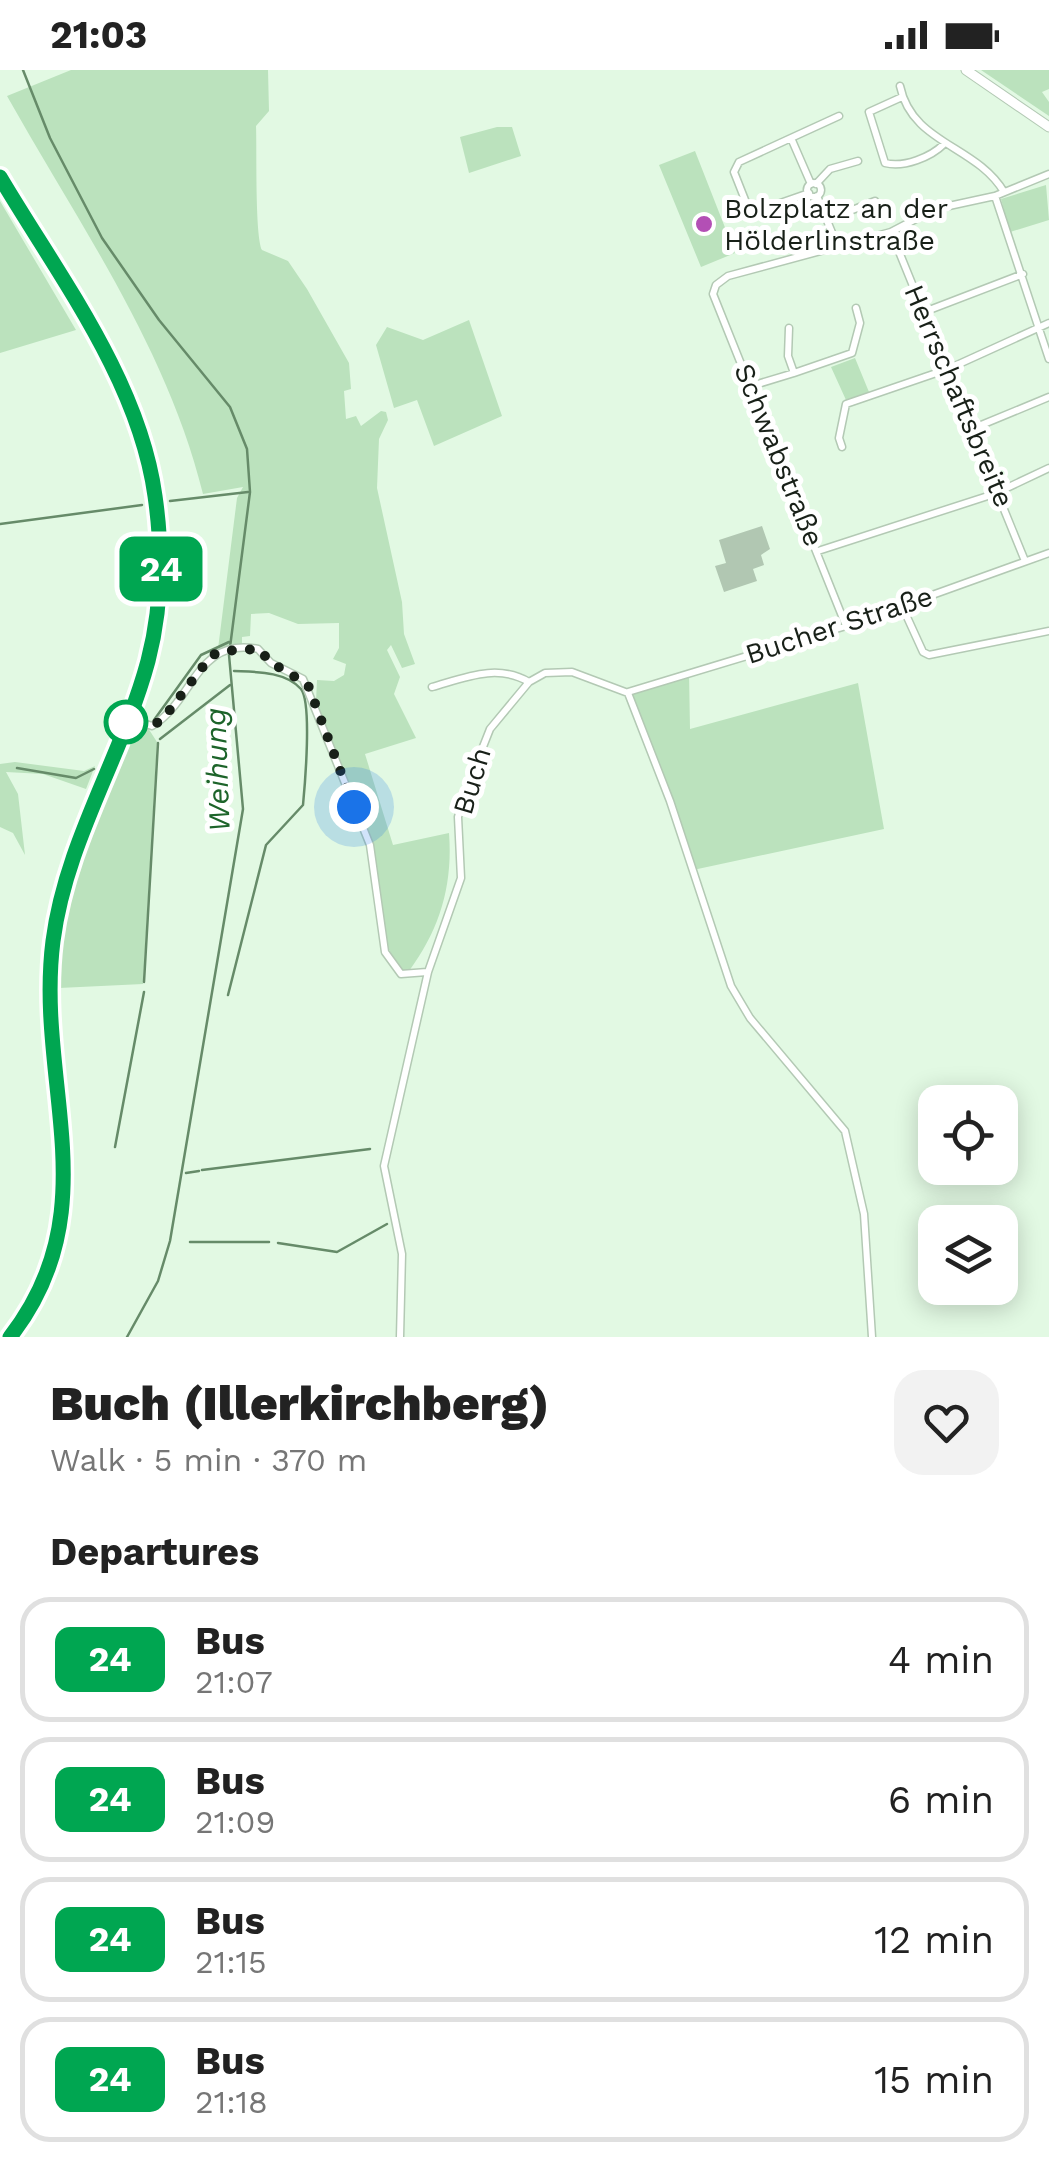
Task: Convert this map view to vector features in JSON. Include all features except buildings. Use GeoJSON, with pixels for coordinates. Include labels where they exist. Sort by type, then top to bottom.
{"type":"FeatureCollection","features":[{"type":"Feature","properties":{"kind":"main road"},"geometry":{"type":"LineString","coordinates":[[966,70],[1049,126]]}},
{"type":"Feature","properties":{"kind":"street"},"geometry":{"type":"LineString","coordinates":[[900,86],[918,126],[994,176],[1004,192]]}},
{"type":"Feature","properties":{"kind":"street"},"geometry":{"type":"LineString","coordinates":[[902,97],[875,106],[868,114],[886,163],[917,159],[944,144]]}},
{"type":"Feature","properties":{"kind":"street"},"geometry":{"type":"LineString","coordinates":[[839,116],[739,162],[734,172],[749,210],[755,212],[813,189],[830,169],[858,160]]}},
{"type":"Feature","properties":{"kind":"street"},"geometry":{"type":"LineString","coordinates":[[791,138],[837,245],[891,232],[935,209],[994,196],[1049,176]]}},
{"type":"Feature","properties":{"kind":"street"},"geometry":{"type":"LineString","coordinates":[[0,177],[103,353],[146,456],[159,528],[160,582],[152,641],[128,718],[78,843],[60,906],[51,964],[51,1007],[66,1151],[65,1200],[44,1280],[10,1337]]}},
{"type":"Feature","properties":{"kind":"street"},"geometry":{"type":"LineString","coordinates":[[994,196],[1049,359]]}},
{"type":"Feature","properties":{"kind":"street"},"geometry":{"type":"LineString","coordinates":[[827,220],[876,200]]}},
{"type":"Feature","properties":{"kind":"street","name":"Herrschaftsbreite"},"geometry":{"type":"LineString","coordinates":[[891,232],[1025,561]]}},
{"type":"Feature","properties":{"kind":"street","name":"Schwabstraße"},"geometry":{"type":"LineString","coordinates":[[837,245],[728,276],[716,285],[713,294],[846,626]]}},
{"type":"Feature","properties":{"kind":"street"},"geometry":{"type":"LineString","coordinates":[[924,312],[1023,274]]}},
{"type":"Feature","properties":{"kind":"street"},"geometry":{"type":"LineString","coordinates":[[750,386],[852,354],[860,322],[856,308]]}},
{"type":"Feature","properties":{"kind":"street"},"geometry":{"type":"LineString","coordinates":[[842,447],[839,438],[846,404],[948,369],[1049,323]]}},
{"type":"Feature","properties":{"kind":"street"},"geometry":{"type":"LineString","coordinates":[[789,328],[794,373]]}},
{"type":"Feature","properties":{"kind":"street"},"geometry":{"type":"LineString","coordinates":[[974,428],[1049,397]]}},
{"type":"Feature","properties":{"kind":"street"},"geometry":{"type":"LineString","coordinates":[[818,551],[999,490],[1049,468]]}},
{"type":"Feature","properties":{"kind":"street","name":"Bucher Straße"},"geometry":{"type":"LineString","coordinates":[[628,692],[846,626],[1049,553]]}},
{"type":"Feature","properties":{"kind":"street"},"geometry":{"type":"LineString","coordinates":[[902,606],[923,652],[929,655],[1049,631]]}},
{"type":"Feature","properties":{"kind":"street"},"geometry":{"type":"LineString","coordinates":[[128,718],[152,726],[163,719],[202,664],[222,651],[258,649],[272,663],[308,685],[327,745],[370,845],[385,952],[401,974],[428,972]]}},
{"type":"Feature","properties":{"kind":"street"},"geometry":{"type":"LineString","coordinates":[[432,688],[486,672],[504,673],[529,682],[545,673],[572,672],[628,692],[670,801],[731,986],[750,1018],[844,1131],[864,1214],[872,1337]]}},
{"type":"Feature","properties":{"kind":"street","name":"Buch"},"geometry":{"type":"LineString","coordinates":[[400,1337],[402,1254],[384,1166],[428,972],[461,878],[458,817],[464,795],[490,729],[529,682]]}},
{"type":"Feature","properties":{"kind":"green space"},"geometry":{"type":"Polygon","coordinates":[[[71,70],[268,70],[269,111],[256,126],[257,211],[262,250],[288,261],[349,363],[351,389],[344,391],[346,419],[356,416],[361,426],[381,411],[386,412],[388,420],[379,439],[377,488],[402,602],[404,634],[415,664],[402,668],[391,645],[387,650],[400,677],[394,694],[416,738],[365,754],[393,845],[449,833],[450,852],[442,906],[429,939],[409,971],[401,970],[386,945],[372,846],[316,702],[317,680],[334,681],[344,675],[346,664],[333,659],[339,648],[339,623],[298,624],[269,613],[251,614],[250,636],[242,637],[242,646],[218,649],[237,498],[243,487],[203,494],[187,440],[144,338],[7,96],[71,70]]]}},
{"type":"Feature","properties":{"kind":"green space"},"geometry":{"type":"Polygon","coordinates":[[[981,70],[1049,70],[1049,89],[1042,92],[1049,102],[1049,116],[981,70]]]}},
{"type":"Feature","properties":{"kind":"green space"},"geometry":{"type":"Polygon","coordinates":[[[512,127],[521,156],[469,173],[460,137],[512,127]]]}},
{"type":"Feature","properties":{"kind":"green space","name":"Bolzplatz an der Hölderlinstraße"},"geometry":{"type":"Polygon","coordinates":[[[695,151],[735,253],[701,267],[659,165],[695,151]]]}},
{"type":"Feature","properties":{"kind":"green space"},"geometry":{"type":"Polygon","coordinates":[[[1046,185],[1049,220],[1010,232],[1001,199],[1046,185]]]}},
{"type":"Feature","properties":{"kind":"green space"},"geometry":{"type":"Polygon","coordinates":[[[0,201],[76,330],[0,353],[0,201]]]}},
{"type":"Feature","properties":{"kind":"green space"},"geometry":{"type":"Polygon","coordinates":[[[469,320],[502,416],[434,446],[417,400],[394,408],[376,345],[387,327],[423,340],[469,320]]]}},
{"type":"Feature","properties":{"kind":"green space"},"geometry":{"type":"Polygon","coordinates":[[[855,358],[869,392],[846,400],[831,367],[855,358]]]}},
{"type":"Feature","properties":{"kind":"green space"},"geometry":{"type":"Polygon","coordinates":[[[689,672],[690,729],[858,683],[884,829],[693,870],[666,782],[631,699],[633,692],[689,672]]]}},
{"type":"Feature","properties":{"kind":"green space"},"geometry":{"type":"Polygon","coordinates":[[[136,725],[148,728],[157,742],[143,984],[59,988],[54,982],[57,949],[70,885],[127,731],[136,725]]]}},
{"type":"Feature","properties":{"kind":"green space"},"geometry":{"type":"Polygon","coordinates":[[[15,762],[84,771],[95,766],[86,789],[43,774],[6,772],[18,794],[25,855],[13,833],[0,827],[0,764],[15,762]]]}},
{"type":"Feature","properties":{"kind":"waterway","name":"Weihung"},"geometry":{"type":"LineString","coordinates":[[23,70],[50,138],[102,238],[159,320],[230,407],[247,449],[250,492],[229,655],[243,809],[170,1241],[158,1281],[127,1337]]}},
{"type":"Feature","properties":{"kind":"waterway"},"geometry":{"type":"LineString","coordinates":[[170,501],[248,492]]}},
{"type":"Feature","properties":{"kind":"waterway"},"geometry":{"type":"LineString","coordinates":[[0,524],[142,505]]}},
{"type":"Feature","properties":{"kind":"waterway"},"geometry":{"type":"LineString","coordinates":[[154,720],[201,655],[229,642]]}},
{"type":"Feature","properties":{"kind":"waterway"},"geometry":{"type":"LineString","coordinates":[[228,995],[266,845],[303,805],[307,744],[301,689],[278,676],[234,671]]}},
{"type":"Feature","properties":{"kind":"waterway"},"geometry":{"type":"LineString","coordinates":[[160,739],[230,685]]}},
{"type":"Feature","properties":{"kind":"waterway"},"geometry":{"type":"LineString","coordinates":[[126,745],[146,729]]}},
{"type":"Feature","properties":{"kind":"waterway"},"geometry":{"type":"LineString","coordinates":[[144,982],[158,743]]}},
{"type":"Feature","properties":{"kind":"waterway"},"geometry":{"type":"LineString","coordinates":[[17,768],[76,778],[94,769]]}},
{"type":"Feature","properties":{"kind":"waterway"},"geometry":{"type":"LineString","coordinates":[[115,1147],[144,992]]}},
{"type":"Feature","properties":{"kind":"waterway"},"geometry":{"type":"LineString","coordinates":[[202,1170],[370,1149]]}},
{"type":"Feature","properties":{"kind":"waterway"},"geometry":{"type":"LineString","coordinates":[[186,1173],[199,1171]]}},
{"type":"Feature","properties":{"kind":"waterway"},"geometry":{"type":"LineString","coordinates":[[278,1243],[337,1252],[387,1224]]}},
{"type":"Feature","properties":{"kind":"waterway"},"geometry":{"type":"LineString","coordinates":[[190,1242],[269,1242]]}},
{"type":"Feature","properties":{"kind":"bus line","name":"24"},"geometry":{"type":"LineString","coordinates":[[0,177],[103,353],[134,420],[154,490],[161,556],[148,662],[78,843],[58,912],[51,964],[51,1007],[66,1151],[65,1200],[61,1228],[44,1280],[10,1337]]}},
{"type":"Feature","properties":{"kind":"place","name":"Bolzplatz an der Hölderlinstraße"},"geometry":{"type":"Point","coordinates":[704,224]}},
{"type":"Feature","properties":{"kind":"route"},"geometry":{"type":"LineString","coordinates":[[126,722],[128,718],[152,726],[163,719],[211,656],[222,651],[258,649],[272,663],[308,685],[327,745],[354,807]]}}]}
